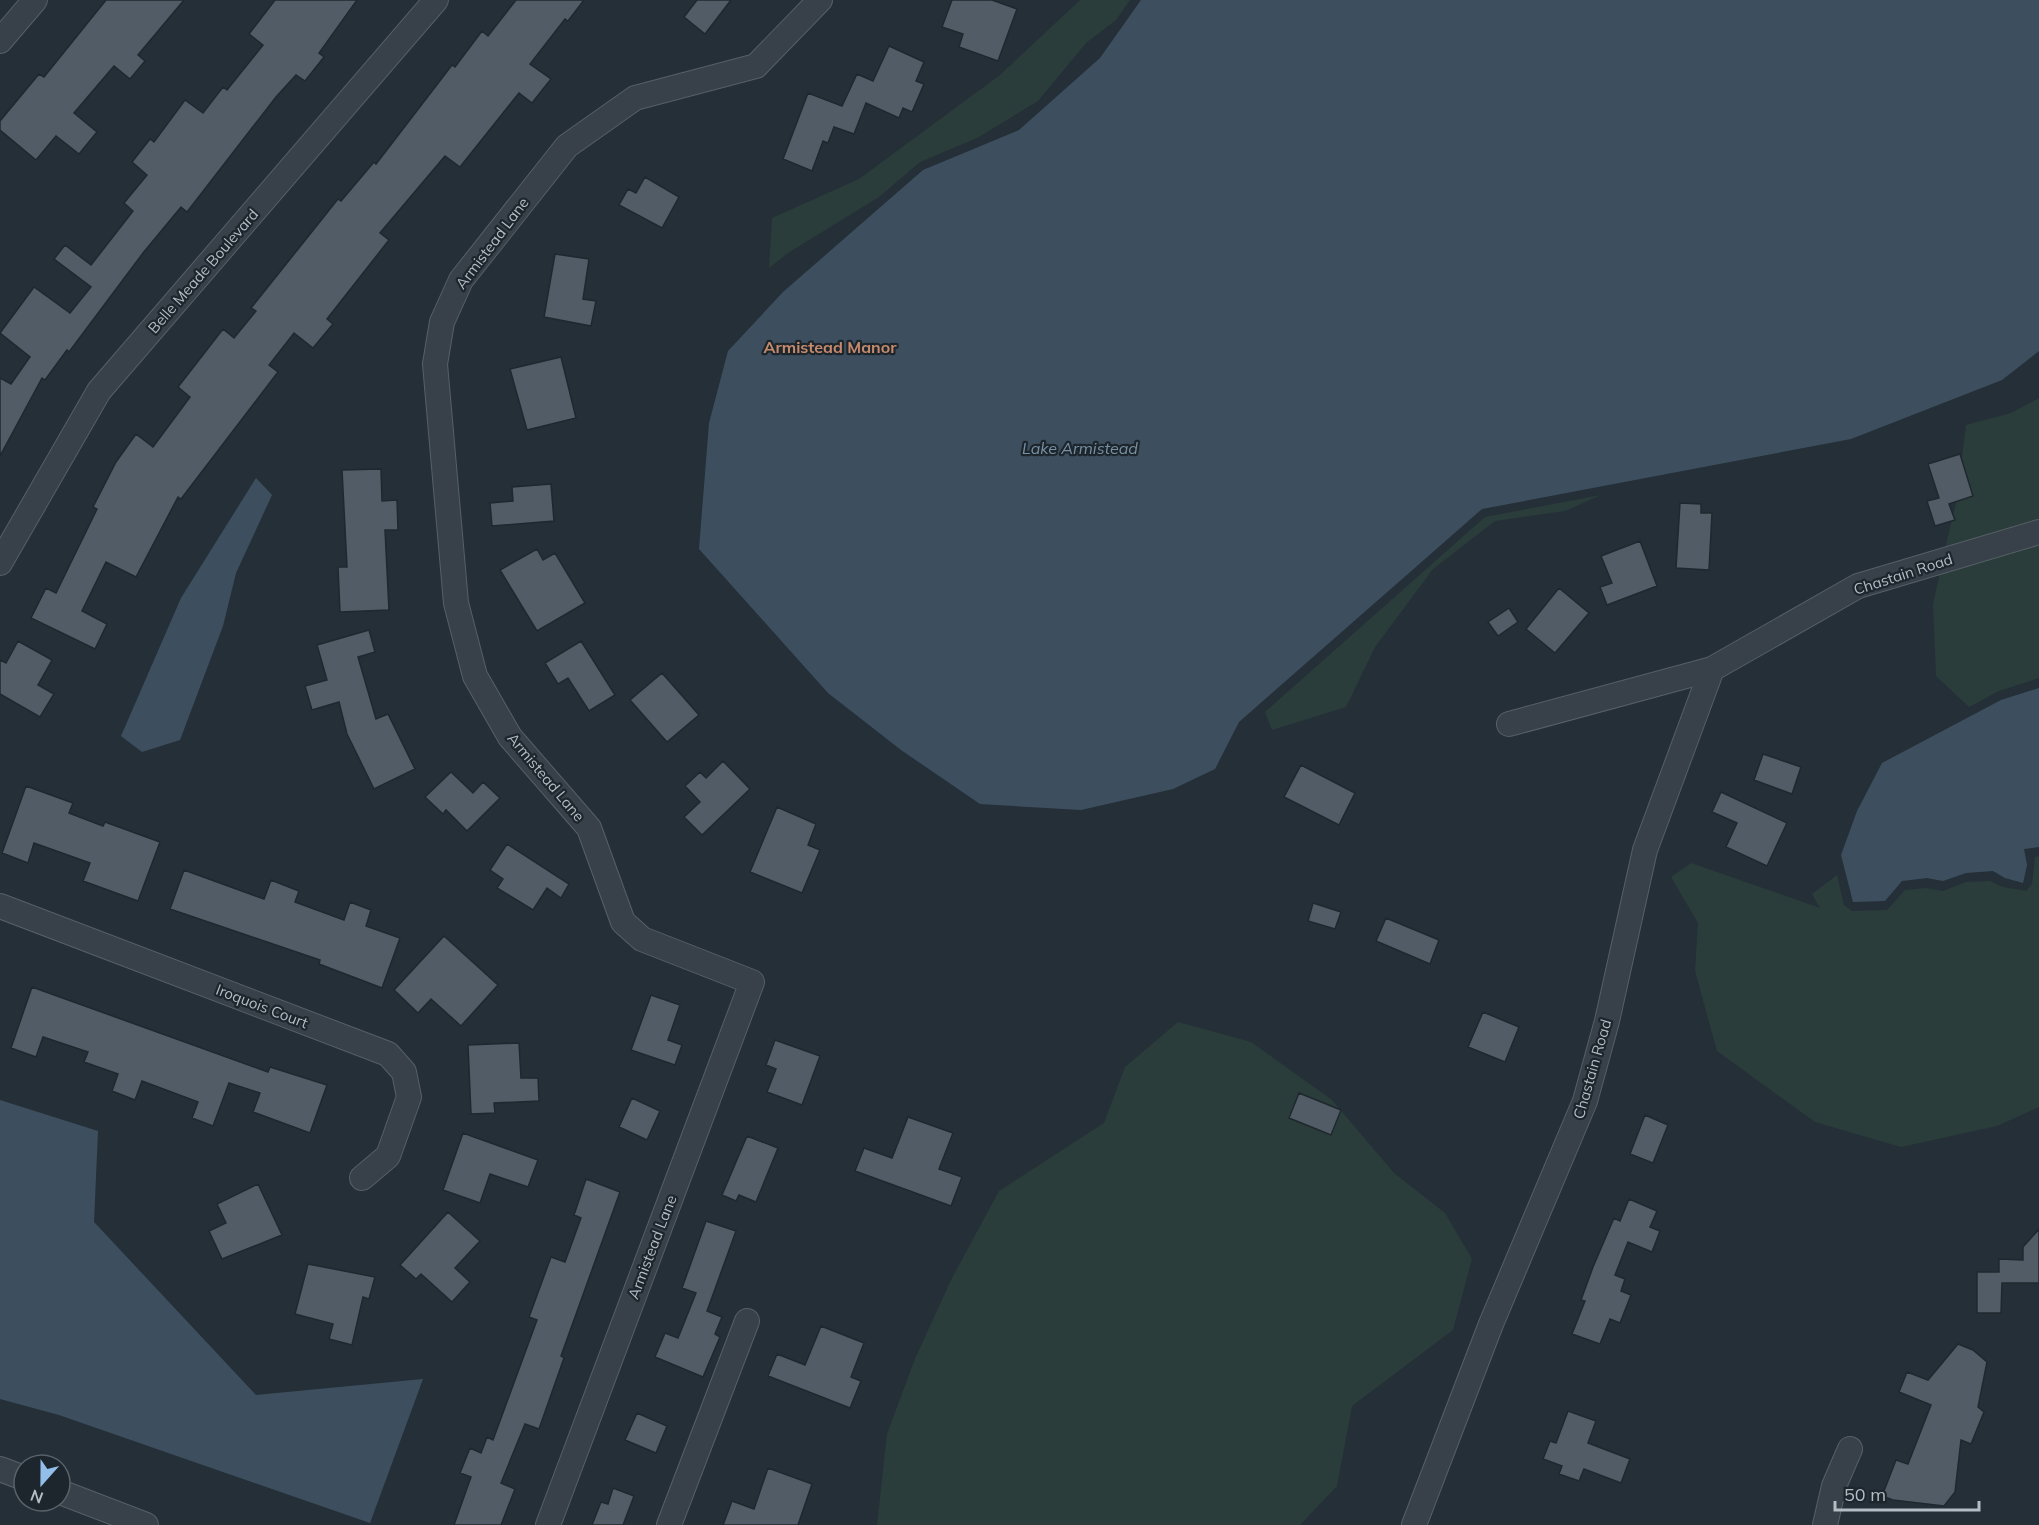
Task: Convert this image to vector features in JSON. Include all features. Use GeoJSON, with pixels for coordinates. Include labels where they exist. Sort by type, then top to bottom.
{"type":"FeatureCollection","features":[{"type":"Feature","properties":{"kind":"street"},"geometry":{"type":"LineString","coordinates":[[0,41],[35,0]]}},
{"type":"Feature","properties":{"kind":"street","name":"Belle Meade Boulevard"},"geometry":{"type":"LineString","coordinates":[[0,563],[99,391],[436,0]]}},
{"type":"Feature","properties":{"kind":"street","name":"Armistead Lane"},"geometry":{"type":"LineString","coordinates":[[548,1525],[752,982],[642,939],[623,922],[589,828],[510,737],[475,676],[456,603],[435,364],[442,322],[461,280],[567,146],[635,98],[756,66],[820,0]]}},
{"type":"Feature","properties":{"kind":"street","name":"Chastain Road"},"geometry":{"type":"LineString","coordinates":[[1509,724],[1712,669],[1858,586],[2039,532]]}},
{"type":"Feature","properties":{"kind":"street","name":"Chastain Road"},"geometry":{"type":"LineString","coordinates":[[1414,1525],[1491,1324],[1586,1101],[1607,1021],[1645,850],[1712,669]]}},
{"type":"Feature","properties":{"kind":"street","name":"Iroquois Court"},"geometry":{"type":"LineString","coordinates":[[0,906],[388,1054],[404,1072],[409,1097],[388,1156],[362,1178]]}},
{"type":"Feature","properties":{"kind":"street"},"geometry":{"type":"LineString","coordinates":[[669,1525],[747,1321]]}},
{"type":"Feature","properties":{"kind":"street"},"geometry":{"type":"LineString","coordinates":[[1826,1525],[1834,1486],[1850,1449]]}},
{"type":"Feature","properties":{"kind":"street"},"geometry":{"type":"LineString","coordinates":[[72,1497],[146,1525]]}},
{"type":"Feature","properties":{"kind":"green space"},"geometry":{"type":"Polygon","coordinates":[[[1080,0],[1130,0],[1116,20],[1086,43],[1038,101],[977,138],[920,162],[879,197],[788,253],[769,268],[772,218],[859,179],[1000,75],[1080,0]]]}},
{"type":"Feature","properties":{"kind":"green space"},"geometry":{"type":"Polygon","coordinates":[[[2039,398],[2039,520],[1945,549],[1957,499],[1966,425],[2011,413],[2039,398]]]}},
{"type":"Feature","properties":{"kind":"green space"},"geometry":{"type":"Polygon","coordinates":[[[1601,495],[1565,511],[1495,521],[1433,569],[1375,647],[1346,707],[1272,730],[1265,712],[1485,517],[1601,495]]]}},
{"type":"Feature","properties":{"kind":"green space"},"geometry":{"type":"Polygon","coordinates":[[[2039,543],[2039,678],[1999,691],[1969,707],[1936,676],[1933,604],[1940,573],[2039,543]]]}},
{"type":"Feature","properties":{"kind":"green space"},"geometry":{"type":"Polygon","coordinates":[[[2039,856],[2039,1107],[1997,1126],[1901,1147],[1815,1122],[1717,1051],[1695,971],[1698,923],[1671,877],[1691,863],[1820,908],[1812,894],[1837,875],[1844,905],[1852,911],[1887,910],[1905,890],[1926,888],[1943,891],[1966,882],[1990,881],[2003,887],[2026,891],[2032,884],[2035,857],[2039,856]]]}},
{"type":"Feature","properties":{"kind":"green space"},"geometry":{"type":"Polygon","coordinates":[[[1178,1022],[1251,1042],[1332,1100],[1394,1173],[1445,1213],[1472,1259],[1453,1330],[1352,1406],[1337,1486],[1300,1525],[877,1525],[887,1434],[915,1359],[951,1280],[999,1191],[1104,1123],[1125,1067],[1178,1022]]]}},
{"type":"Feature","properties":{"kind":"water","name":"Lake Armistead"},"geometry":{"type":"Polygon","coordinates":[[[1141,0],[2039,0],[2039,351],[2002,380],[1851,439],[1482,509],[1239,722],[1215,769],[1173,789],[1081,810],[980,804],[901,750],[828,693],[699,549],[709,423],[728,351],[783,292],[923,170],[1019,130],[1100,58],[1141,0]]]}},
{"type":"Feature","properties":{"kind":"water"},"geometry":{"type":"Polygon","coordinates":[[[256,478],[272,495],[236,573],[223,626],[180,740],[142,752],[121,736],[181,598],[256,478]]]}},
{"type":"Feature","properties":{"kind":"water"},"geometry":{"type":"Polygon","coordinates":[[[2039,688],[2039,847],[2024,849],[2027,865],[2023,883],[2005,878],[1993,871],[1966,873],[1943,881],[1927,878],[1902,881],[1885,901],[1853,902],[1841,855],[1857,811],[1882,763],[2001,700],[2039,688]]]}},
{"type":"Feature","properties":{"kind":"water"},"geometry":{"type":"Polygon","coordinates":[[[0,1100],[98,1131],[94,1222],[256,1395],[423,1379],[370,1523],[59,1415],[0,1399],[0,1100]]]}},
{"type":"Feature","properties":{"kind":"building"},"geometry":{"type":"Polygon","coordinates":[[[106,0],[184,0],[138,55],[145,61],[130,79],[114,66],[74,113],[97,132],[79,154],[56,136],[36,160],[0,130],[0,121],[39,74],[44,77],[106,0]]]}},
{"type":"Feature","properties":{"kind":"building"},"geometry":{"type":"Polygon","coordinates":[[[275,0],[357,0],[319,53],[324,57],[305,81],[296,75],[276,97],[187,212],[181,207],[143,253],[69,352],[67,350],[45,380],[42,378],[0,456],[0,378],[11,384],[30,357],[0,333],[34,287],[70,313],[91,287],[54,259],[65,245],[91,265],[133,211],[124,203],[147,175],[132,162],[150,139],[154,142],[185,100],[203,113],[223,87],[227,90],[263,45],[249,34],[275,0]]]}},
{"type":"Feature","properties":{"kind":"building"},"geometry":{"type":"Polygon","coordinates":[[[516,0],[584,0],[568,21],[565,19],[530,64],[551,79],[532,103],[519,93],[460,167],[445,156],[380,233],[389,240],[327,319],[333,324],[313,348],[294,333],[269,365],[278,372],[181,499],[178,497],[136,577],[106,562],[82,611],[107,624],[95,649],[31,618],[46,588],[56,593],[97,509],[93,507],[116,462],[136,434],[153,447],[190,397],[178,387],[223,329],[234,338],[256,311],[251,308],[338,199],[341,201],[374,162],[376,164],[452,65],[455,67],[482,31],[488,36],[516,0]]]}},
{"type":"Feature","properties":{"kind":"building"},"geometry":{"type":"Polygon","coordinates":[[[697,0],[731,0],[705,34],[684,17],[697,0]]]}},
{"type":"Feature","properties":{"kind":"building"},"geometry":{"type":"Polygon","coordinates":[[[952,0],[992,0],[1017,9],[998,61],[959,47],[963,34],[942,27],[952,0]]]}},
{"type":"Feature","properties":{"kind":"building"},"geometry":{"type":"Polygon","coordinates":[[[889,46],[924,62],[916,81],[924,84],[912,112],[903,108],[899,118],[866,103],[854,134],[834,127],[828,143],[823,141],[812,171],[783,159],[808,93],[842,106],[857,74],[873,81],[889,46]]]}},
{"type":"Feature","properties":{"kind":"building"},"geometry":{"type":"Polygon","coordinates":[[[645,177],[679,197],[662,228],[619,205],[628,189],[636,193],[645,177]]]}},
{"type":"Feature","properties":{"kind":"building"},"geometry":{"type":"Polygon","coordinates":[[[555,254],[589,259],[583,299],[596,301],[591,326],[544,317],[555,254]]]}},
{"type":"Feature","properties":{"kind":"building"},"geometry":{"type":"Polygon","coordinates":[[[561,357],[576,418],[527,430],[510,369],[561,357]]]}},
{"type":"Feature","properties":{"kind":"building"},"geometry":{"type":"Polygon","coordinates":[[[1960,454],[1973,496],[1949,504],[1955,520],[1935,526],[1927,501],[1939,498],[1928,464],[1960,454]]]}},
{"type":"Feature","properties":{"kind":"building"},"geometry":{"type":"Polygon","coordinates":[[[381,469],[382,501],[397,500],[398,530],[385,530],[389,610],[340,612],[338,567],[347,567],[342,470],[381,469]]]}},
{"type":"Feature","properties":{"kind":"building"},"geometry":{"type":"Polygon","coordinates":[[[551,484],[554,521],[492,526],[490,503],[513,501],[512,487],[551,484]]]}},
{"type":"Feature","properties":{"kind":"building"},"geometry":{"type":"Polygon","coordinates":[[[1680,503],[1701,504],[1701,513],[1712,513],[1709,570],[1676,568],[1680,503]]]}},
{"type":"Feature","properties":{"kind":"building"},"geometry":{"type":"Polygon","coordinates":[[[1640,541],[1657,586],[1607,605],[1600,587],[1612,583],[1601,556],[1640,541]]]}},
{"type":"Feature","properties":{"kind":"building"},"geometry":{"type":"Polygon","coordinates":[[[537,549],[543,560],[555,553],[585,603],[537,631],[500,570],[537,549]]]}},
{"type":"Feature","properties":{"kind":"building"},"geometry":{"type":"Polygon","coordinates":[[[1559,588],[1589,613],[1555,653],[1526,629],[1559,588]]]}},
{"type":"Feature","properties":{"kind":"building"},"geometry":{"type":"Polygon","coordinates":[[[1509,608],[1518,622],[1498,636],[1488,622],[1509,608]]]}},
{"type":"Feature","properties":{"kind":"building"},"geometry":{"type":"Polygon","coordinates":[[[369,630],[375,652],[358,657],[376,719],[388,714],[415,769],[374,789],[347,734],[339,702],[312,710],[305,686],[327,680],[317,645],[369,630]]]}},
{"type":"Feature","properties":{"kind":"building"},"geometry":{"type":"Polygon","coordinates":[[[18,641],[52,660],[38,685],[54,694],[40,717],[0,694],[0,660],[6,663],[18,641]]]}},
{"type":"Feature","properties":{"kind":"building"},"geometry":{"type":"Polygon","coordinates":[[[581,641],[615,695],[589,711],[568,678],[558,684],[545,663],[581,641]]]}},
{"type":"Feature","properties":{"kind":"building"},"geometry":{"type":"Polygon","coordinates":[[[662,673],[699,715],[667,742],[630,700],[662,673]]]}},
{"type":"Feature","properties":{"kind":"building"},"geometry":{"type":"Polygon","coordinates":[[[1763,754],[1801,767],[1792,794],[1754,780],[1763,754]]]}},
{"type":"Feature","properties":{"kind":"building"},"geometry":{"type":"Polygon","coordinates":[[[723,761],[750,789],[702,835],[684,817],[700,802],[685,786],[700,772],[706,778],[723,761]]]}},
{"type":"Feature","properties":{"kind":"building"},"geometry":{"type":"Polygon","coordinates":[[[1301,765],[1355,793],[1339,825],[1284,797],[1301,765]]]}},
{"type":"Feature","properties":{"kind":"building"},"geometry":{"type":"Polygon","coordinates":[[[451,772],[473,793],[483,782],[500,798],[467,831],[446,810],[443,814],[425,797],[451,772]]]}},
{"type":"Feature","properties":{"kind":"building"},"geometry":{"type":"Polygon","coordinates":[[[26,786],[73,803],[69,813],[103,826],[105,822],[160,842],[138,901],[83,881],[90,863],[34,843],[28,863],[2,853],[26,786]]]}},
{"type":"Feature","properties":{"kind":"building"},"geometry":{"type":"Polygon","coordinates":[[[1721,792],[1787,823],[1767,866],[1726,847],[1737,823],[1712,812],[1721,792]]]}},
{"type":"Feature","properties":{"kind":"building"},"geometry":{"type":"Polygon","coordinates":[[[777,807],[816,824],[808,845],[820,850],[802,893],[750,872],[777,807]]]}},
{"type":"Feature","properties":{"kind":"building"},"geometry":{"type":"Polygon","coordinates":[[[507,844],[569,884],[561,898],[547,888],[533,910],[497,888],[503,879],[490,870],[507,844]]]}},
{"type":"Feature","properties":{"kind":"building"},"geometry":{"type":"Polygon","coordinates":[[[184,870],[264,899],[271,880],[299,891],[295,902],[344,920],[350,902],[371,910],[366,926],[400,938],[382,988],[319,964],[320,960],[170,909],[184,870]]]}},
{"type":"Feature","properties":{"kind":"building"},"geometry":{"type":"Polygon","coordinates":[[[1313,903],[1341,912],[1335,929],[1308,921],[1313,903]]]}},
{"type":"Feature","properties":{"kind":"building"},"geometry":{"type":"Polygon","coordinates":[[[1386,918],[1439,940],[1430,964],[1376,941],[1386,918]]]}},
{"type":"Feature","properties":{"kind":"building"},"geometry":{"type":"Polygon","coordinates":[[[444,936],[498,985],[461,1026],[431,999],[418,1013],[394,990],[444,936]]]}},
{"type":"Feature","properties":{"kind":"building"},"geometry":{"type":"Polygon","coordinates":[[[32,987],[268,1072],[270,1067],[327,1085],[310,1133],[253,1112],[260,1093],[229,1083],[213,1126],[192,1118],[198,1102],[142,1081],[135,1100],[112,1091],[118,1074],[84,1062],[88,1052],[43,1037],[36,1057],[11,1048],[32,987]]]}},
{"type":"Feature","properties":{"kind":"building"},"geometry":{"type":"Polygon","coordinates":[[[651,995],[680,1005],[668,1040],[682,1045],[675,1065],[631,1050],[651,995]]]}},
{"type":"Feature","properties":{"kind":"building"},"geometry":{"type":"Polygon","coordinates":[[[1483,1012],[1519,1027],[1505,1062],[1468,1047],[1483,1012]]]}},
{"type":"Feature","properties":{"kind":"building"},"geometry":{"type":"Polygon","coordinates":[[[775,1040],[820,1056],[802,1105],[767,1092],[776,1069],[766,1065],[775,1040]]]}},
{"type":"Feature","properties":{"kind":"building"},"geometry":{"type":"Polygon","coordinates":[[[519,1043],[521,1078],[538,1078],[539,1101],[494,1103],[495,1113],[471,1114],[468,1045],[519,1043]]]}},
{"type":"Feature","properties":{"kind":"building"},"geometry":{"type":"Polygon","coordinates":[[[1299,1093],[1341,1110],[1331,1135],[1289,1118],[1299,1093]]]}},
{"type":"Feature","properties":{"kind":"building"},"geometry":{"type":"Polygon","coordinates":[[[632,1098],[660,1111],[647,1140],[619,1127],[632,1098]]]}},
{"type":"Feature","properties":{"kind":"building"},"geometry":{"type":"Polygon","coordinates":[[[1645,1115],[1668,1125],[1653,1163],[1630,1154],[1645,1115]]]}},
{"type":"Feature","properties":{"kind":"building"},"geometry":{"type":"Polygon","coordinates":[[[908,1117],[953,1133],[939,1169],[962,1177],[951,1206],[855,1171],[864,1148],[892,1158],[908,1117]]]}},
{"type":"Feature","properties":{"kind":"building"},"geometry":{"type":"Polygon","coordinates":[[[463,1133],[538,1160],[528,1187],[490,1174],[480,1203],[443,1190],[463,1133]]]}},
{"type":"Feature","properties":{"kind":"building"},"geometry":{"type":"Polygon","coordinates":[[[747,1136],[778,1148],[756,1202],[739,1195],[736,1201],[722,1195],[747,1136]]]}},
{"type":"Feature","properties":{"kind":"building"},"geometry":{"type":"Polygon","coordinates":[[[586,1179],[620,1192],[561,1356],[564,1358],[539,1429],[525,1424],[501,1483],[515,1489],[501,1525],[454,1525],[471,1477],[460,1473],[470,1448],[481,1453],[487,1437],[493,1440],[537,1320],[529,1317],[551,1257],[565,1262],[581,1218],[574,1215],[586,1179]]]}},
{"type":"Feature","properties":{"kind":"building"},"geometry":{"type":"Polygon","coordinates":[[[258,1184],[282,1235],[222,1259],[209,1231],[226,1223],[217,1204],[258,1184]]]}},
{"type":"Feature","properties":{"kind":"building"},"geometry":{"type":"Polygon","coordinates":[[[1629,1199],[1657,1211],[1650,1227],[1660,1231],[1652,1252],[1628,1242],[1615,1275],[1625,1279],[1621,1291],[1631,1295],[1620,1323],[1610,1319],[1600,1344],[1572,1334],[1585,1301],[1581,1300],[1593,1267],[1614,1218],[1620,1221],[1629,1199]]]}},
{"type":"Feature","properties":{"kind":"building"},"geometry":{"type":"Polygon","coordinates":[[[448,1212],[480,1241],[455,1268],[470,1282],[452,1302],[421,1274],[416,1279],[400,1265],[448,1212]]]}},
{"type":"Feature","properties":{"kind":"building"},"geometry":{"type":"Polygon","coordinates":[[[706,1221],[736,1231],[707,1311],[722,1317],[715,1334],[720,1337],[703,1377],[655,1357],[665,1333],[678,1338],[696,1293],[682,1288],[706,1221]]]}},
{"type":"Feature","properties":{"kind":"building"},"geometry":{"type":"Polygon","coordinates":[[[2039,1229],[2039,1283],[2002,1283],[2001,1313],[1977,1313],[1977,1272],[1999,1272],[1999,1259],[2023,1260],[2023,1247],[2039,1229]]]}},
{"type":"Feature","properties":{"kind":"building"},"geometry":{"type":"Polygon","coordinates":[[[308,1264],[375,1277],[369,1299],[363,1297],[352,1345],[329,1339],[333,1324],[295,1314],[308,1264]]]}},
{"type":"Feature","properties":{"kind":"building"},"geometry":{"type":"Polygon","coordinates":[[[821,1326],[864,1343],[851,1377],[861,1381],[850,1408],[768,1376],[777,1354],[805,1365],[821,1326]]]}},
{"type":"Feature","properties":{"kind":"building"},"geometry":{"type":"Polygon","coordinates":[[[1958,1344],[1973,1350],[1987,1362],[1978,1407],[1984,1412],[1971,1444],[1961,1440],[1955,1492],[1944,1506],[1893,1500],[1882,1496],[1896,1460],[1908,1464],[1931,1405],[1899,1392],[1907,1372],[1928,1380],[1958,1344]]]}},
{"type":"Feature","properties":{"kind":"building"},"geometry":{"type":"Polygon","coordinates":[[[1568,1411],[1596,1421],[1588,1443],[1630,1459],[1621,1483],[1584,1469],[1579,1481],[1559,1474],[1562,1466],[1543,1459],[1550,1441],[1556,1443],[1568,1411]]]}},
{"type":"Feature","properties":{"kind":"building"},"geometry":{"type":"Polygon","coordinates":[[[637,1413],[667,1426],[656,1453],[625,1440],[637,1413]]]}},
{"type":"Feature","properties":{"kind":"building"},"geometry":{"type":"Polygon","coordinates":[[[768,1468],[812,1484],[798,1525],[723,1525],[732,1501],[754,1509],[768,1468]]]}},
{"type":"Feature","properties":{"kind":"building"},"geometry":{"type":"Polygon","coordinates":[[[613,1488],[634,1496],[623,1525],[592,1525],[601,1502],[608,1504],[613,1488]]]}},
{"type":"Feature","properties":{"kind":"district","name":"Armistead Manor"},"geometry":{"type":"Point","coordinates":[830,347]}}]}
